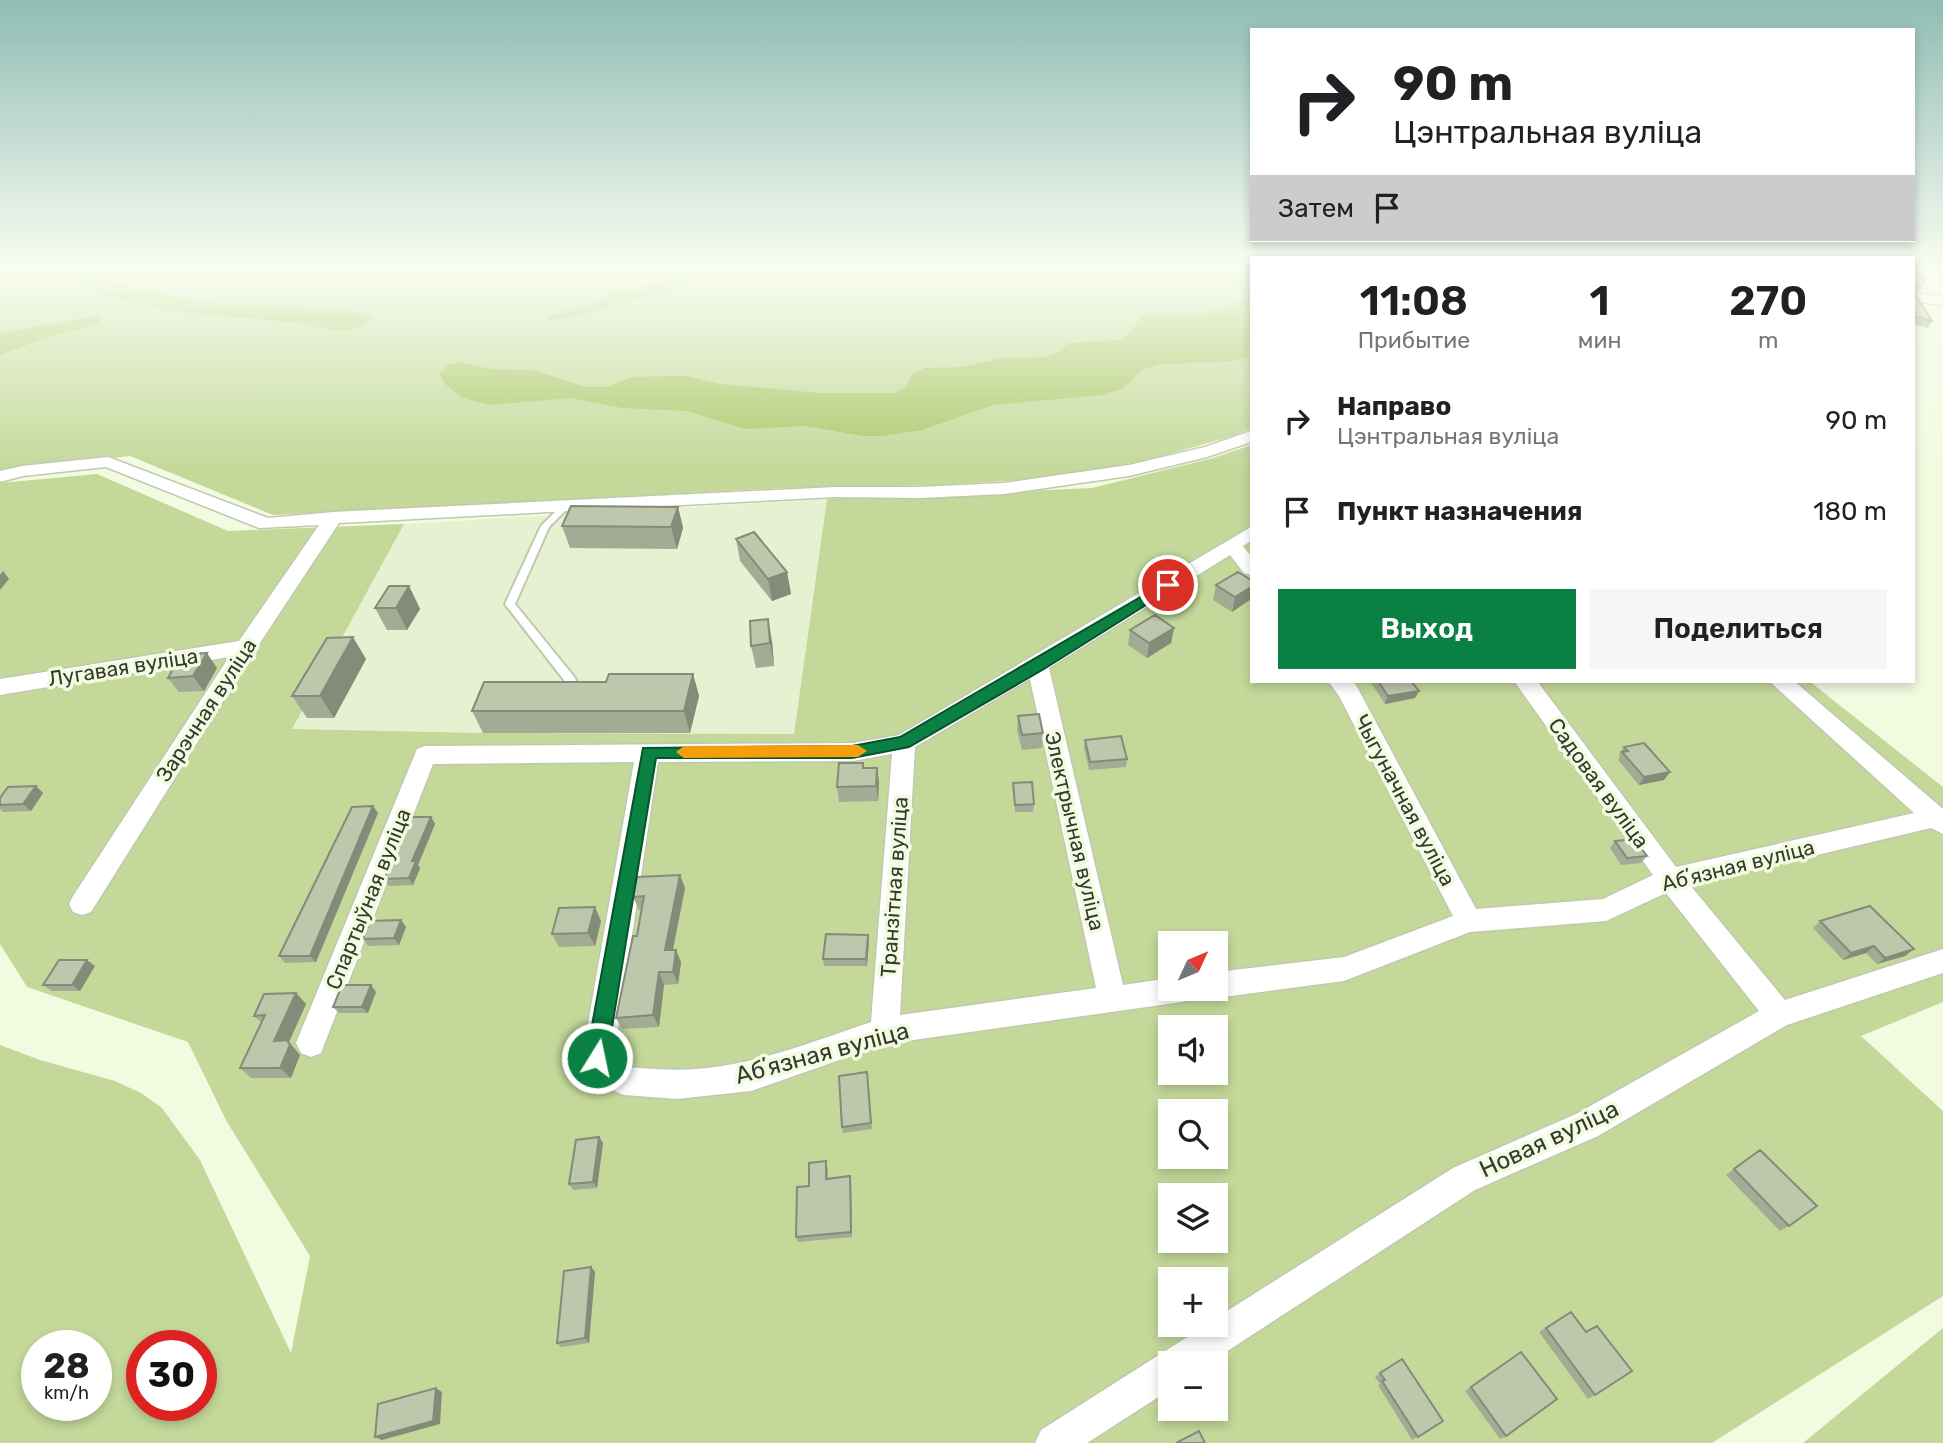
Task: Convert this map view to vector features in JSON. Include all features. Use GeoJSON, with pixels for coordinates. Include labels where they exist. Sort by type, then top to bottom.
{"type":"FeatureCollection","features":[{"type":"Feature","properties":{"kind":"street"},"geometry":{"type":"LineString","coordinates":[[0,477],[22,471],[108,462],[266,524],[333,518],[835,492],[909,494],[1024,488],[1146,467],[1232,445],[1250,436]]}},
{"type":"Feature","properties":{"kind":"street","name":"Зарэчная вуліца"},"geometry":{"type":"LineString","coordinates":[[82,904],[246,647],[333,518]]}},
{"type":"Feature","properties":{"kind":"street"},"geometry":{"type":"LineString","coordinates":[[648,752],[852,752],[904,743],[1038,665],[1242,539],[1250,566]]}},
{"type":"Feature","properties":{"kind":"street","name":"Лугавая вуліца"},"geometry":{"type":"LineString","coordinates":[[0,687],[246,647]]}},
{"type":"Feature","properties":{"kind":"street","name":"Электрычная вуліца"},"geometry":{"type":"LineString","coordinates":[[1038,665],[1112,997]]}},
{"type":"Feature","properties":{"kind":"street","name":"Чыгуначная вуліца"},"geometry":{"type":"LineString","coordinates":[[1341,683],[1348,691],[1469,921]]}},
{"type":"Feature","properties":{"kind":"street","name":"Садовая вуліца"},"geometry":{"type":"LineString","coordinates":[[1526,683],[1670,879],[1779,1016]]}},
{"type":"Feature","properties":{"kind":"street"},"geometry":{"type":"LineString","coordinates":[[1782,683],[1940,820]]}},
{"type":"Feature","properties":{"kind":"street","name":"Транзітная вуліца"},"geometry":{"type":"LineString","coordinates":[[885,1031],[904,743]]}},
{"type":"Feature","properties":{"kind":"street","name":"Абʼязная вуліца"},"geometry":{"type":"LineString","coordinates":[[648,752],[597,1058],[601,1071],[624,1080],[677,1084],[751,1077],[885,1031],[1158,992]]}},
{"type":"Feature","properties":{"kind":"street","name":"Спартыўная вуліца"},"geometry":{"type":"LineString","coordinates":[[311,1043],[425,755],[648,752]]}},
{"type":"Feature","properties":{"kind":"street","name":"Абʼязная вуліца"},"geometry":{"type":"LineString","coordinates":[[1228,984],[1344,969],[1469,921],[1606,910],[1670,879],[1940,820]]}},
{"type":"Feature","properties":{"kind":"street","name":"Новая вуліца"},"geometry":{"type":"LineString","coordinates":[[1197,1351],[1464,1179],[1587,1125],[1779,1016],[1943,961]]}},
{"type":"Feature","properties":{"kind":"street"},"geometry":{"type":"LineString","coordinates":[[1054,1443],[1158,1376]]}},
{"type":"Feature","properties":{"kind":"lane"},"geometry":{"type":"LineString","coordinates":[[566,506],[545,526],[510,604],[571,681]]}},
{"type":"Feature","properties":{"kind":"shaded area"},"geometry":{"type":"Polygon","coordinates":[[[0,337],[1250,337],[1250,428],[1236,435],[1148,460],[1052,478],[940,485],[785,488],[273,515],[130,456],[0,470],[0,337]]]}},
{"type":"Feature","properties":{"kind":"shaded area"},"geometry":{"type":"Polygon","coordinates":[[[0,337],[50,337],[44,339],[0,355],[0,337]]]}},
{"type":"Feature","properties":{"kind":"shaded area"},"geometry":{"type":"Polygon","coordinates":[[[1123,337],[1250,337],[1250,357],[1222,362],[1160,364],[1141,370],[1124,388],[1103,395],[993,405],[922,430],[882,436],[863,436],[805,426],[745,429],[687,411],[622,408],[571,398],[490,405],[463,398],[446,385],[439,374],[449,364],[461,362],[490,369],[533,370],[586,387],[606,387],[633,377],[686,376],[719,384],[819,393],[894,393],[906,387],[912,374],[925,368],[963,367],[1002,358],[1045,357],[1058,352],[1069,343],[1119,340],[1123,337]]]}},
{"type":"Feature","properties":{"kind":"shaded area"},"geometry":{"type":"Polygon","coordinates":[[[1250,445],[1250,683],[1812,683],[1943,787],[1943,1002],[1861,1036],[1943,1111],[1943,1296],[1712,1443],[0,1443],[0,1045],[40,1060],[115,1081],[141,1093],[162,1108],[200,1160],[291,1353],[310,1256],[227,1122],[188,1042],[27,987],[0,944],[0,483],[97,474],[228,531],[404,524],[292,729],[483,733],[794,734],[827,499],[1092,488],[1213,458],[1250,445]]]}},
{"type":"Feature","properties":{"kind":"shaded area"},"geometry":{"type":"Polygon","coordinates":[[[827,499],[794,734],[291,729],[404,524],[827,499]]]}},
{"type":"Feature","properties":{"kind":"shaded area"},"geometry":{"type":"Polygon","coordinates":[[[1943,1328],[1943,1443],[1803,1443],[1943,1328]]]}},
{"type":"Feature","properties":{"kind":"building"},"geometry":{"type":"Polygon","coordinates":[[[571,506],[678,507],[671,527],[562,526],[571,506]]]}},
{"type":"Feature","properties":{"kind":"building"},"geometry":{"type":"Polygon","coordinates":[[[754,532],[787,572],[768,579],[736,539],[754,532]]]}},
{"type":"Feature","properties":{"kind":"building"},"geometry":{"type":"Polygon","coordinates":[[[1238,572],[1250,579],[1250,588],[1235,597],[1216,585],[1238,572]]]}},
{"type":"Feature","properties":{"kind":"building"},"geometry":{"type":"Polygon","coordinates":[[[389,586],[409,586],[396,608],[375,608],[389,586]]]}},
{"type":"Feature","properties":{"kind":"building"},"geometry":{"type":"Polygon","coordinates":[[[1155,615],[1174,628],[1149,643],[1130,630],[1155,615]]]}},
{"type":"Feature","properties":{"kind":"building"},"geometry":{"type":"Polygon","coordinates":[[[768,619],[770,643],[751,646],[750,621],[768,619]]]}},
{"type":"Feature","properties":{"kind":"building"},"geometry":{"type":"Polygon","coordinates":[[[353,637],[320,696],[292,696],[327,638],[353,637]]]}},
{"type":"Feature","properties":{"kind":"building"},"geometry":{"type":"Polygon","coordinates":[[[207,653],[193,676],[168,678],[181,655],[207,653]]]}},
{"type":"Feature","properties":{"kind":"building"},"geometry":{"type":"Polygon","coordinates":[[[609,674],[693,674],[684,711],[472,711],[484,682],[606,682],[609,674]]]}},
{"type":"Feature","properties":{"kind":"building"},"geometry":{"type":"Polygon","coordinates":[[[1379,683],[1413,683],[1419,691],[1388,696],[1379,683]]]}},
{"type":"Feature","properties":{"kind":"building"},"geometry":{"type":"Polygon","coordinates":[[[1039,714],[1043,733],[1022,735],[1018,716],[1039,714]]]}},
{"type":"Feature","properties":{"kind":"building"},"geometry":{"type":"Polygon","coordinates":[[[1121,736],[1127,759],[1090,762],[1085,740],[1121,736]]]}},
{"type":"Feature","properties":{"kind":"building"},"geometry":{"type":"Polygon","coordinates":[[[1644,743],[1670,772],[1644,777],[1622,752],[1628,751],[1624,747],[1644,743]]]}},
{"type":"Feature","properties":{"kind":"building"},"geometry":{"type":"Polygon","coordinates":[[[839,763],[863,763],[863,768],[877,768],[876,786],[837,787],[839,763]]]}},
{"type":"Feature","properties":{"kind":"building"},"geometry":{"type":"Polygon","coordinates":[[[1032,782],[1034,804],[1015,805],[1013,783],[1032,782]]]}},
{"type":"Feature","properties":{"kind":"building"},"geometry":{"type":"Polygon","coordinates":[[[36,786],[23,804],[0,805],[0,798],[8,787],[36,786]]]}},
{"type":"Feature","properties":{"kind":"building"},"geometry":{"type":"Polygon","coordinates":[[[373,806],[310,956],[279,956],[352,807],[373,806]]]}},
{"type":"Feature","properties":{"kind":"building"},"geometry":{"type":"Polygon","coordinates":[[[411,817],[431,817],[412,861],[416,861],[409,878],[384,879],[411,817]]]}},
{"type":"Feature","properties":{"kind":"building"},"geometry":{"type":"Polygon","coordinates":[[[1634,839],[1647,856],[1627,858],[1615,841],[1634,839]]]}},
{"type":"Feature","properties":{"kind":"building"},"geometry":{"type":"Polygon","coordinates":[[[680,875],[665,950],[676,950],[673,972],[659,972],[653,1015],[616,1018],[633,936],[637,936],[644,896],[633,897],[637,877],[680,875]]]}},
{"type":"Feature","properties":{"kind":"building"},"geometry":{"type":"Polygon","coordinates":[[[1870,906],[1914,949],[1885,958],[1874,946],[1851,953],[1820,921],[1870,906]]]}},
{"type":"Feature","properties":{"kind":"building"},"geometry":{"type":"Polygon","coordinates":[[[595,907],[588,933],[552,934],[559,908],[595,907]]]}},
{"type":"Feature","properties":{"kind":"building"},"geometry":{"type":"Polygon","coordinates":[[[401,920],[394,938],[363,939],[370,921],[401,920]]]}},
{"type":"Feature","properties":{"kind":"building"},"geometry":{"type":"Polygon","coordinates":[[[826,934],[868,935],[866,959],[823,959],[826,934]]]}},
{"type":"Feature","properties":{"kind":"building"},"geometry":{"type":"Polygon","coordinates":[[[59,960],[87,960],[72,985],[43,985],[59,960]]]}},
{"type":"Feature","properties":{"kind":"building"},"geometry":{"type":"Polygon","coordinates":[[[342,985],[371,985],[362,1007],[333,1007],[342,985]]]}},
{"type":"Feature","properties":{"kind":"building"},"geometry":{"type":"Polygon","coordinates":[[[296,993],[274,1041],[287,1040],[290,1045],[280,1068],[240,1068],[265,1015],[254,1016],[264,994],[296,993]]]}},
{"type":"Feature","properties":{"kind":"building"},"geometry":{"type":"Polygon","coordinates":[[[867,1072],[871,1123],[842,1127],[839,1076],[867,1072]]]}},
{"type":"Feature","properties":{"kind":"building"},"geometry":{"type":"Polygon","coordinates":[[[599,1137],[593,1182],[569,1184],[576,1140],[599,1137]]]}},
{"type":"Feature","properties":{"kind":"building"},"geometry":{"type":"Polygon","coordinates":[[[1760,1150],[1817,1206],[1789,1226],[1734,1169],[1760,1150]]]}},
{"type":"Feature","properties":{"kind":"building"},"geometry":{"type":"Polygon","coordinates":[[[826,1161],[826,1179],[850,1176],[851,1232],[796,1237],[797,1187],[809,1186],[809,1163],[826,1161]]]}},
{"type":"Feature","properties":{"kind":"building"},"geometry":{"type":"Polygon","coordinates":[[[591,1267],[585,1338],[557,1343],[564,1271],[591,1267]]]}},
{"type":"Feature","properties":{"kind":"building"},"geometry":{"type":"Polygon","coordinates":[[[1571,1312],[1586,1332],[1597,1326],[1632,1371],[1595,1395],[1546,1328],[1571,1312]]]}},
{"type":"Feature","properties":{"kind":"building"},"geometry":{"type":"Polygon","coordinates":[[[1521,1352],[1557,1399],[1506,1436],[1471,1387],[1521,1352]]]}},
{"type":"Feature","properties":{"kind":"building"},"geometry":{"type":"Polygon","coordinates":[[[1402,1359],[1443,1421],[1418,1437],[1382,1381],[1385,1380],[1380,1373],[1402,1359]]]}},
{"type":"Feature","properties":{"kind":"building"},"geometry":{"type":"Polygon","coordinates":[[[436,1388],[433,1421],[375,1437],[378,1404],[436,1388]]]}},
{"type":"Feature","properties":{"kind":"building"},"geometry":{"type":"Polygon","coordinates":[[[1199,1431],[1205,1443],[1176,1443],[1199,1431]]]}},
{"type":"Feature","properties":{"kind":"slow traffic"},"geometry":{"type":"LineString","coordinates":[[684,752],[858,751]]}},
{"type":"Feature","properties":{"kind":"route"},"geometry":{"type":"LineString","coordinates":[[597,1058],[648,752],[852,752],[904,743],[1168,585]]}}]}
